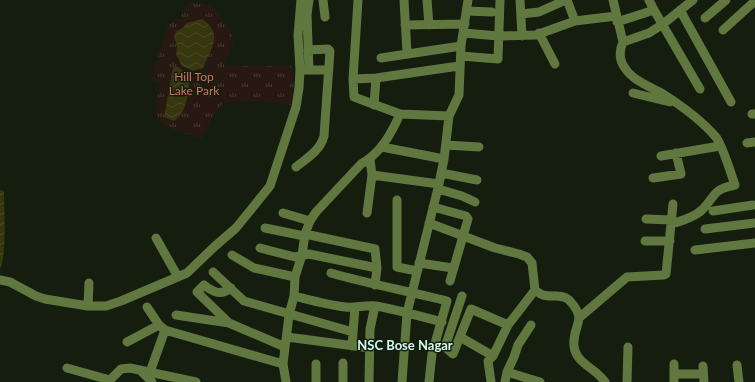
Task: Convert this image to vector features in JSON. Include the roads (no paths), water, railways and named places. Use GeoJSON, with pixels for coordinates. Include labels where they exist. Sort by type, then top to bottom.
{"type":"FeatureCollection","features":[{"type":"Feature","properties":{"kind":"street"},"geometry":{"type":"LineString","coordinates":[[300,0],[304,70]]}},
{"type":"Feature","properties":{"kind":"street"},"geometry":{"type":"LineString","coordinates":[[0,280],[10,282],[36,296],[45,299],[88,306],[106,306],[187,273],[236,228],[270,186],[296,107],[304,70],[308,50],[302,38],[309,0]]}},
{"type":"Feature","properties":{"kind":"street"},"geometry":{"type":"LineString","coordinates":[[322,0],[325,17]]}},
{"type":"Feature","properties":{"kind":"street"},"geometry":{"type":"LineString","coordinates":[[358,0],[353,79],[354,97],[400,114],[449,116]]}},
{"type":"Feature","properties":{"kind":"street"},"geometry":{"type":"LineString","coordinates":[[404,0],[407,53]]}},
{"type":"Feature","properties":{"kind":"street"},"geometry":{"type":"LineString","coordinates":[[427,0],[429,25]]}},
{"type":"Feature","properties":{"kind":"street"},"geometry":{"type":"LineString","coordinates":[[402,382],[407,313],[439,187],[449,116],[459,95],[461,51],[468,0]]}},
{"type":"Feature","properties":{"kind":"street"},"geometry":{"type":"LineString","coordinates":[[381,58],[407,53],[461,51],[498,59],[500,0]]}},
{"type":"Feature","properties":{"kind":"street"},"geometry":{"type":"LineString","coordinates":[[520,0],[522,36]]}},
{"type":"Feature","properties":{"kind":"street"},"geometry":{"type":"LineString","coordinates":[[521,14],[539,12],[552,3],[566,0],[575,21]]}},
{"type":"Feature","properties":{"kind":"street"},"geometry":{"type":"LineString","coordinates":[[612,0],[624,42]]}},
{"type":"Feature","properties":{"kind":"street"},"geometry":{"type":"LineString","coordinates":[[649,0],[700,89]]}},
{"type":"Feature","properties":{"kind":"street"},"geometry":{"type":"LineString","coordinates":[[646,219],[672,222],[688,219],[703,209],[714,193],[723,188],[735,185],[717,138],[697,117],[633,77],[625,68],[620,56],[620,49],[624,42],[649,33],[663,24],[693,0]]}},
{"type":"Feature","properties":{"kind":"street"},"geometry":{"type":"LineString","coordinates":[[705,18],[726,0]]}},
{"type":"Feature","properties":{"kind":"street"},"geometry":{"type":"LineString","coordinates":[[723,30],[755,1]]}},
{"type":"Feature","properties":{"kind":"street"},"geometry":{"type":"LineString","coordinates":[[464,33],[498,36],[522,36],[539,33],[575,21],[617,19],[654,10]]}},
{"type":"Feature","properties":{"kind":"street"},"geometry":{"type":"LineString","coordinates":[[680,10],[731,102]]}},
{"type":"Feature","properties":{"kind":"street"},"geometry":{"type":"LineString","coordinates":[[467,11],[492,12]]}},
{"type":"Feature","properties":{"kind":"street"},"geometry":{"type":"LineString","coordinates":[[405,26],[465,24]]}},
{"type":"Feature","properties":{"kind":"street"},"geometry":{"type":"LineString","coordinates":[[539,33],[555,64]]}},
{"type":"Feature","properties":{"kind":"street"},"geometry":{"type":"LineString","coordinates":[[296,167],[318,149],[322,144],[324,136],[329,50],[308,50]]}},
{"type":"Feature","properties":{"kind":"street"},"geometry":{"type":"LineString","coordinates":[[353,79],[376,78],[460,66]]}},
{"type":"Feature","properties":{"kind":"street"},"geometry":{"type":"LineString","coordinates":[[304,70],[328,70]]}},
{"type":"Feature","properties":{"kind":"street"},"geometry":{"type":"LineString","coordinates":[[374,105],[376,78]]}},
{"type":"Feature","properties":{"kind":"street"},"geometry":{"type":"LineString","coordinates":[[632,94],[675,103]]}},
{"type":"Feature","properties":{"kind":"street"},"geometry":{"type":"LineString","coordinates":[[286,382],[283,364],[289,315],[294,296],[295,277],[302,255],[304,235],[316,212],[361,164],[370,159],[382,147],[392,132],[400,114]]}},
{"type":"Feature","properties":{"kind":"street"},"geometry":{"type":"LineString","coordinates":[[446,145],[479,147]]}},
{"type":"Feature","properties":{"kind":"street"},"geometry":{"type":"LineString","coordinates":[[661,156],[720,146]]}},
{"type":"Feature","properties":{"kind":"street"},"geometry":{"type":"LineString","coordinates":[[382,147],[444,159]]}},
{"type":"Feature","properties":{"kind":"street"},"geometry":{"type":"LineString","coordinates":[[653,178],[682,174],[676,153]]}},
{"type":"Feature","properties":{"kind":"street"},"geometry":{"type":"LineString","coordinates":[[367,213],[372,175],[370,159]]}},
{"type":"Feature","properties":{"kind":"street"},"geometry":{"type":"LineString","coordinates":[[441,173],[477,180]]}},
{"type":"Feature","properties":{"kind":"street"},"geometry":{"type":"LineString","coordinates":[[372,175],[439,187],[474,202]]}},
{"type":"Feature","properties":{"kind":"street"},"geometry":{"type":"LineString","coordinates":[[397,200],[397,267],[453,268]]}},
{"type":"Feature","properties":{"kind":"street"},"geometry":{"type":"LineString","coordinates":[[605,382],[593,369],[580,361],[576,354],[574,346],[575,332],[580,317],[627,277],[666,274],[673,204]]}},
{"type":"Feature","properties":{"kind":"street"},"geometry":{"type":"LineString","coordinates":[[713,211],[753,205]]}},
{"type":"Feature","properties":{"kind":"street"},"geometry":{"type":"LineString","coordinates":[[433,208],[467,217],[468,220],[462,236],[450,281]]}},
{"type":"Feature","properties":{"kind":"street"},"geometry":{"type":"LineString","coordinates":[[283,213],[310,221]]}},
{"type":"Feature","properties":{"kind":"street"},"geometry":{"type":"LineString","coordinates":[[429,223],[495,248],[527,257],[532,263],[535,290],[541,295],[545,296],[566,297],[580,317]]}},
{"type":"Feature","properties":{"kind":"street"},"geometry":{"type":"LineString","coordinates":[[705,229],[755,223]]}},
{"type":"Feature","properties":{"kind":"street"},"geometry":{"type":"LineString","coordinates":[[265,228],[374,249],[377,268],[375,285]]}},
{"type":"Feature","properties":{"kind":"street"},"geometry":{"type":"LineString","coordinates":[[156,238],[178,277]]}},
{"type":"Feature","properties":{"kind":"street"},"geometry":{"type":"LineString","coordinates":[[645,241],[670,241]]}},
{"type":"Feature","properties":{"kind":"street"},"geometry":{"type":"LineString","coordinates":[[695,250],[755,243]]}},
{"type":"Feature","properties":{"kind":"street"},"geometry":{"type":"LineString","coordinates":[[260,248],[295,257],[309,254],[377,268]]}},
{"type":"Feature","properties":{"kind":"street"},"geometry":{"type":"LineString","coordinates":[[232,255],[254,268],[295,277]]}},
{"type":"Feature","properties":{"kind":"street"},"geometry":{"type":"LineString","coordinates":[[213,272],[244,301],[353,332]]}},
{"type":"Feature","properties":{"kind":"street"},"geometry":{"type":"LineString","coordinates":[[331,274],[447,301],[432,354],[429,382]]}},
{"type":"Feature","properties":{"kind":"street"},"geometry":{"type":"LineString","coordinates":[[88,306],[89,283]]}},
{"type":"Feature","properties":{"kind":"street"},"geometry":{"type":"LineString","coordinates":[[229,323],[197,292],[204,285],[215,292],[225,292],[231,288]]}},
{"type":"Feature","properties":{"kind":"street"},"geometry":{"type":"LineString","coordinates":[[491,382],[488,361],[493,356],[508,325],[535,290]]}},
{"type":"Feature","properties":{"kind":"street"},"geometry":{"type":"LineString","coordinates":[[294,296],[336,306],[375,306],[442,322]]}},
{"type":"Feature","properties":{"kind":"street"},"geometry":{"type":"LineString","coordinates":[[462,296],[445,347],[453,354],[471,309],[508,325]]}},
{"type":"Feature","properties":{"kind":"street"},"geometry":{"type":"LineString","coordinates":[[369,382],[370,329],[375,306]]}},
{"type":"Feature","properties":{"kind":"street"},"geometry":{"type":"LineString","coordinates":[[147,307],[162,328],[283,364]]}},
{"type":"Feature","properties":{"kind":"street"},"geometry":{"type":"LineString","coordinates":[[352,346],[355,307]]}},
{"type":"Feature","properties":{"kind":"street"},"geometry":{"type":"LineString","coordinates":[[176,315],[229,323],[286,347]]}},
{"type":"Feature","properties":{"kind":"street"},"geometry":{"type":"LineString","coordinates":[[505,382],[507,372],[518,345],[531,325]]}},
{"type":"Feature","properties":{"kind":"street"},"geometry":{"type":"LineString","coordinates":[[127,342],[162,328]]}},
{"type":"Feature","properties":{"kind":"street"},"geometry":{"type":"LineString","coordinates":[[150,372],[162,328]]}},
{"type":"Feature","properties":{"kind":"street"},"geometry":{"type":"LineString","coordinates":[[287,336],[370,348]]}},
{"type":"Feature","properties":{"kind":"street"},"geometry":{"type":"LineString","coordinates":[[460,337],[493,356]]}},
{"type":"Feature","properties":{"kind":"street"},"geometry":{"type":"LineString","coordinates":[[627,382],[628,347]]}},
{"type":"Feature","properties":{"kind":"street"},"geometry":{"type":"LineString","coordinates":[[343,363],[343,382]]}},
{"type":"Feature","properties":{"kind":"street"},"geometry":{"type":"LineString","coordinates":[[316,364],[316,382]]}},
{"type":"Feature","properties":{"kind":"street"},"geometry":{"type":"LineString","coordinates":[[674,364],[674,378],[703,374]]}},
{"type":"Feature","properties":{"kind":"street"},"geometry":{"type":"LineString","coordinates":[[737,365],[739,382]]}},
{"type":"Feature","properties":{"kind":"street"},"geometry":{"type":"LineString","coordinates":[[67,368],[110,381],[121,369],[130,368],[196,382]]}},
{"type":"Feature","properties":{"kind":"street"},"geometry":{"type":"LineString","coordinates":[[140,371],[152,382]]}},
{"type":"Feature","properties":{"kind":"street"},"geometry":{"type":"LineString","coordinates":[[507,372],[540,382]]}},
{"type":"Feature","properties":{"kind":"water"},"geometry":{"type":"Polygon","coordinates":[[[202,19],[213,30],[214,42],[203,68],[193,71],[182,66],[176,54],[177,46],[174,37],[176,31],[181,29],[187,23],[202,19]]]}},
{"type":"Feature","properties":{"kind":"water"},"geometry":{"type":"Polygon","coordinates":[[[176,66],[188,74],[189,83],[185,106],[181,114],[174,121],[164,117],[173,68],[176,66]]]}},
{"type":"Feature","properties":{"kind":"water"},"geometry":{"type":"Polygon","coordinates":[[[0,190],[4,191],[5,231],[4,253],[0,269],[0,190]]]}},
{"type":"Feature","properties":{"kind":"district","name":"NSC Bose Nagar"},"geometry":{"type":"Point","coordinates":[405,345]}},
{"type":"Feature","properties":{"kind":"park label","name":"Hill Top Lake Park"},"geometry":{"type":"Point","coordinates":[194,84]}}]}
